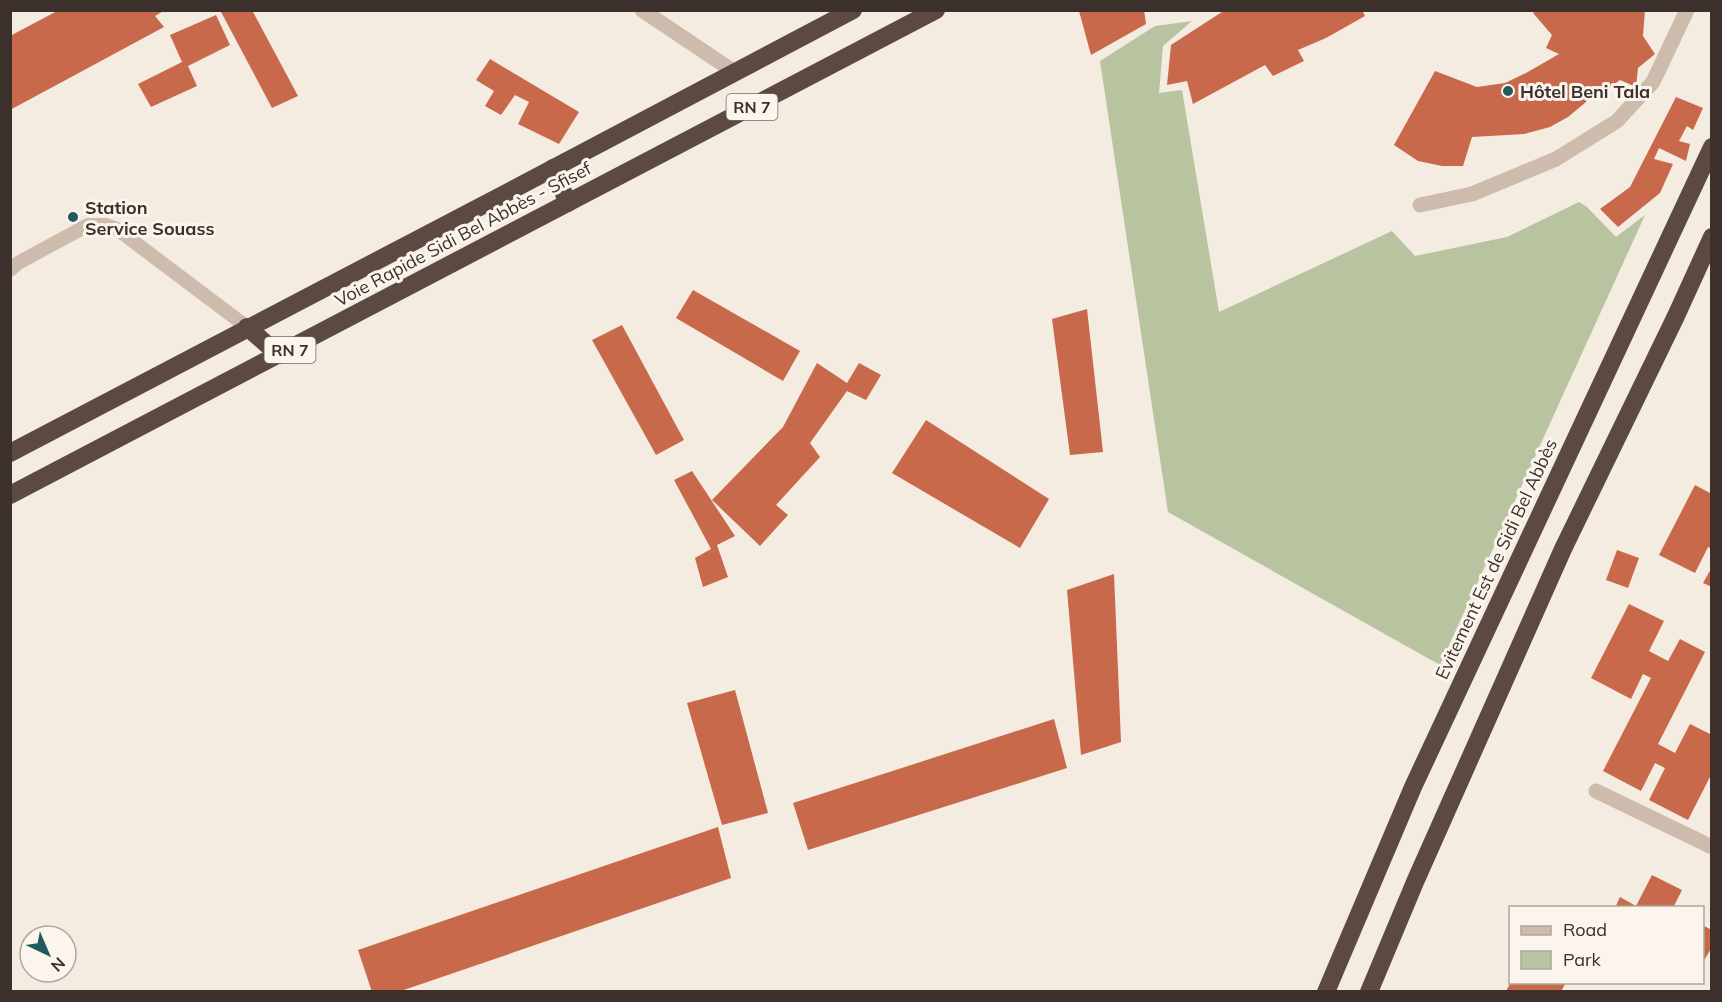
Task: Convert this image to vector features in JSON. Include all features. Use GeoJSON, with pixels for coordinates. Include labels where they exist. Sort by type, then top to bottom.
{"type":"FeatureCollection","features":[{"type":"Feature","properties":{"kind":"highway","name":"Voie Rapide Sidi Bel Abbès - Sfisef"},"geometry":{"type":"LineString","coordinates":[[10,453],[853,10]]}},
{"type":"Feature","properties":{"kind":"highway","name":"Voie Rapide Sidi Bel Abbès - Sfisef"},"geometry":{"type":"LineString","coordinates":[[10,495],[936,10]]}},
{"type":"Feature","properties":{"kind":"highway","name":"Evitement Est de Sidi Bel Abbès"},"geometry":{"type":"LineString","coordinates":[[1326,992],[1413,787],[1712,147]]}},
{"type":"Feature","properties":{"kind":"highway"},"geometry":{"type":"LineString","coordinates":[[553,168],[568,202]]}},
{"type":"Feature","properties":{"kind":"highway"},"geometry":{"type":"LineString","coordinates":[[1369,992],[1415,882],[1563,549],[1712,237]]}},
{"type":"Feature","properties":{"kind":"highway"},"geometry":{"type":"LineString","coordinates":[[247,327],[279,355]]}},
{"type":"Feature","properties":{"kind":"street"},"geometry":{"type":"LineString","coordinates":[[642,10],[736,73]]}},
{"type":"Feature","properties":{"kind":"street"},"geometry":{"type":"LineString","coordinates":[[1420,205],[1472,194],[1556,159],[1617,121],[1653,82],[1687,10]]}},
{"type":"Feature","properties":{"kind":"street"},"geometry":{"type":"LineString","coordinates":[[1596,791],[1712,847]]}},
{"type":"Feature","properties":{"kind":"lane"},"geometry":{"type":"LineString","coordinates":[[10,270],[18,263],[88,225],[106,225],[117,230],[247,327]]}},
{"type":"Feature","properties":{"kind":"green space"},"geometry":{"type":"Polygon","coordinates":[[[1192,21],[1163,46],[1159,93],[1182,90],[1219,312],[1392,231],[1415,256],[1507,237],[1579,202],[1587,207],[1616,237],[1645,215],[1440,665],[1168,512],[1100,61],[1155,26],[1192,21]]]}},
{"type":"Feature","properties":{"kind":"building"},"geometry":{"type":"Polygon","coordinates":[[[59,10],[165,10],[155,16],[164,27],[10,110],[10,36],[59,10]]]}},
{"type":"Feature","properties":{"kind":"building"},"geometry":{"type":"Polygon","coordinates":[[[220,10],[252,10],[298,96],[272,108],[220,10]]]}},
{"type":"Feature","properties":{"kind":"building"},"geometry":{"type":"Polygon","coordinates":[[[1144,10],[1146,24],[1091,55],[1079,11],[1144,10]]]}},
{"type":"Feature","properties":{"kind":"building"},"geometry":{"type":"Polygon","coordinates":[[[1225,10],[1245,10],[1246,12],[1249,10],[1362,10],[1365,16],[1326,38],[1298,50],[1304,61],[1273,76],[1265,65],[1193,104],[1187,81],[1167,85],[1171,45],[1225,10]]]}},
{"type":"Feature","properties":{"kind":"building","name":"Hôtel Beni Tala"},"geometry":{"type":"Polygon","coordinates":[[[1536,10],[1645,10],[1643,36],[1655,54],[1638,68],[1636,87],[1620,80],[1601,94],[1594,86],[1586,102],[1568,117],[1550,127],[1524,134],[1472,137],[1463,166],[1442,166],[1418,161],[1394,145],[1435,71],[1477,87],[1505,83],[1559,54],[1546,48],[1552,35],[1533,13],[1536,10]]]}},
{"type":"Feature","properties":{"kind":"building"},"geometry":{"type":"Polygon","coordinates":[[[216,15],[230,45],[188,66],[197,86],[151,107],[138,84],[182,62],[170,35],[216,15]]]}},
{"type":"Feature","properties":{"kind":"building"},"geometry":{"type":"Polygon","coordinates":[[[490,59],[579,112],[559,144],[518,124],[529,102],[515,95],[501,115],[485,106],[494,91],[476,80],[490,59]]]}},
{"type":"Feature","properties":{"kind":"building"},"geometry":{"type":"Polygon","coordinates":[[[1676,97],[1703,108],[1693,130],[1687,126],[1679,141],[1690,144],[1686,161],[1659,148],[1654,159],[1673,164],[1660,193],[1618,227],[1600,209],[1630,187],[1676,97]]]}},
{"type":"Feature","properties":{"kind":"building"},"geometry":{"type":"Polygon","coordinates":[[[693,290],[800,351],[783,381],[676,318],[693,290]]]}},
{"type":"Feature","properties":{"kind":"building"},"geometry":{"type":"Polygon","coordinates":[[[1087,309],[1103,452],[1070,455],[1052,319],[1087,309]]]}},
{"type":"Feature","properties":{"kind":"building"},"geometry":{"type":"Polygon","coordinates":[[[622,325],[684,440],[656,455],[592,340],[622,325]]]}},
{"type":"Feature","properties":{"kind":"building"},"geometry":{"type":"Polygon","coordinates":[[[817,363],[847,383],[859,363],[881,375],[866,400],[847,391],[810,443],[820,457],[776,505],[788,515],[760,546],[712,500],[783,427],[817,363]]]}},
{"type":"Feature","properties":{"kind":"building"},"geometry":{"type":"Polygon","coordinates":[[[926,420],[1049,499],[1020,548],[892,473],[926,420]]]}},
{"type":"Feature","properties":{"kind":"building"},"geometry":{"type":"Polygon","coordinates":[[[692,471],[735,536],[717,545],[728,577],[703,587],[695,558],[711,549],[674,480],[692,471]]]}},
{"type":"Feature","properties":{"kind":"building"},"geometry":{"type":"Polygon","coordinates":[[[1695,485],[1712,494],[1712,549],[1708,547],[1695,573],[1659,555],[1695,485]]]}},
{"type":"Feature","properties":{"kind":"building"},"geometry":{"type":"Polygon","coordinates":[[[1617,550],[1639,558],[1628,588],[1606,580],[1617,550]]]}},
{"type":"Feature","properties":{"kind":"building"},"geometry":{"type":"Polygon","coordinates":[[[1712,567],[1712,587],[1703,583],[1712,567]]]}},
{"type":"Feature","properties":{"kind":"building"},"geometry":{"type":"Polygon","coordinates":[[[1114,574],[1121,742],[1081,755],[1067,590],[1114,574]]]}},
{"type":"Feature","properties":{"kind":"building"},"geometry":{"type":"Polygon","coordinates":[[[1629,604],[1664,621],[1649,651],[1668,661],[1680,639],[1705,652],[1658,744],[1675,753],[1690,724],[1712,735],[1712,773],[1688,820],[1649,800],[1665,768],[1655,763],[1641,791],[1603,771],[1651,678],[1643,674],[1631,699],[1591,678],[1629,604]]]}},
{"type":"Feature","properties":{"kind":"building"},"geometry":{"type":"Polygon","coordinates":[[[735,690],[768,813],[722,825],[687,703],[735,690]]]}},
{"type":"Feature","properties":{"kind":"building"},"geometry":{"type":"Polygon","coordinates":[[[1054,719],[1067,768],[808,850],[793,803],[1054,719]]]}},
{"type":"Feature","properties":{"kind":"building"},"geometry":{"type":"Polygon","coordinates":[[[718,827],[731,878],[398,992],[372,992],[358,950],[718,827]]]}},
{"type":"Feature","properties":{"kind":"building"},"geometry":{"type":"Polygon","coordinates":[[[1652,875],[1682,890],[1674,906],[1636,906],[1652,875]]]}},
{"type":"Feature","properties":{"kind":"building"},"geometry":{"type":"Polygon","coordinates":[[[1620,897],[1636,906],[1616,906],[1620,897]]]}},
{"type":"Feature","properties":{"kind":"building"},"geometry":{"type":"Polygon","coordinates":[[[1704,926],[1712,930],[1712,947],[1704,961],[1704,926]]]}},
{"type":"Feature","properties":{"kind":"building"},"geometry":{"type":"Polygon","coordinates":[[[1510,984],[1565,984],[1561,992],[1506,991],[1510,984]]]}},
{"type":"Feature","properties":{"kind":"place","name":"Hôtel Beni Tala"},"geometry":{"type":"Point","coordinates":[1508,91]}},
{"type":"Feature","properties":{"kind":"place","name":"Station Service Souass"},"geometry":{"type":"Point","coordinates":[73,217]}}]}
